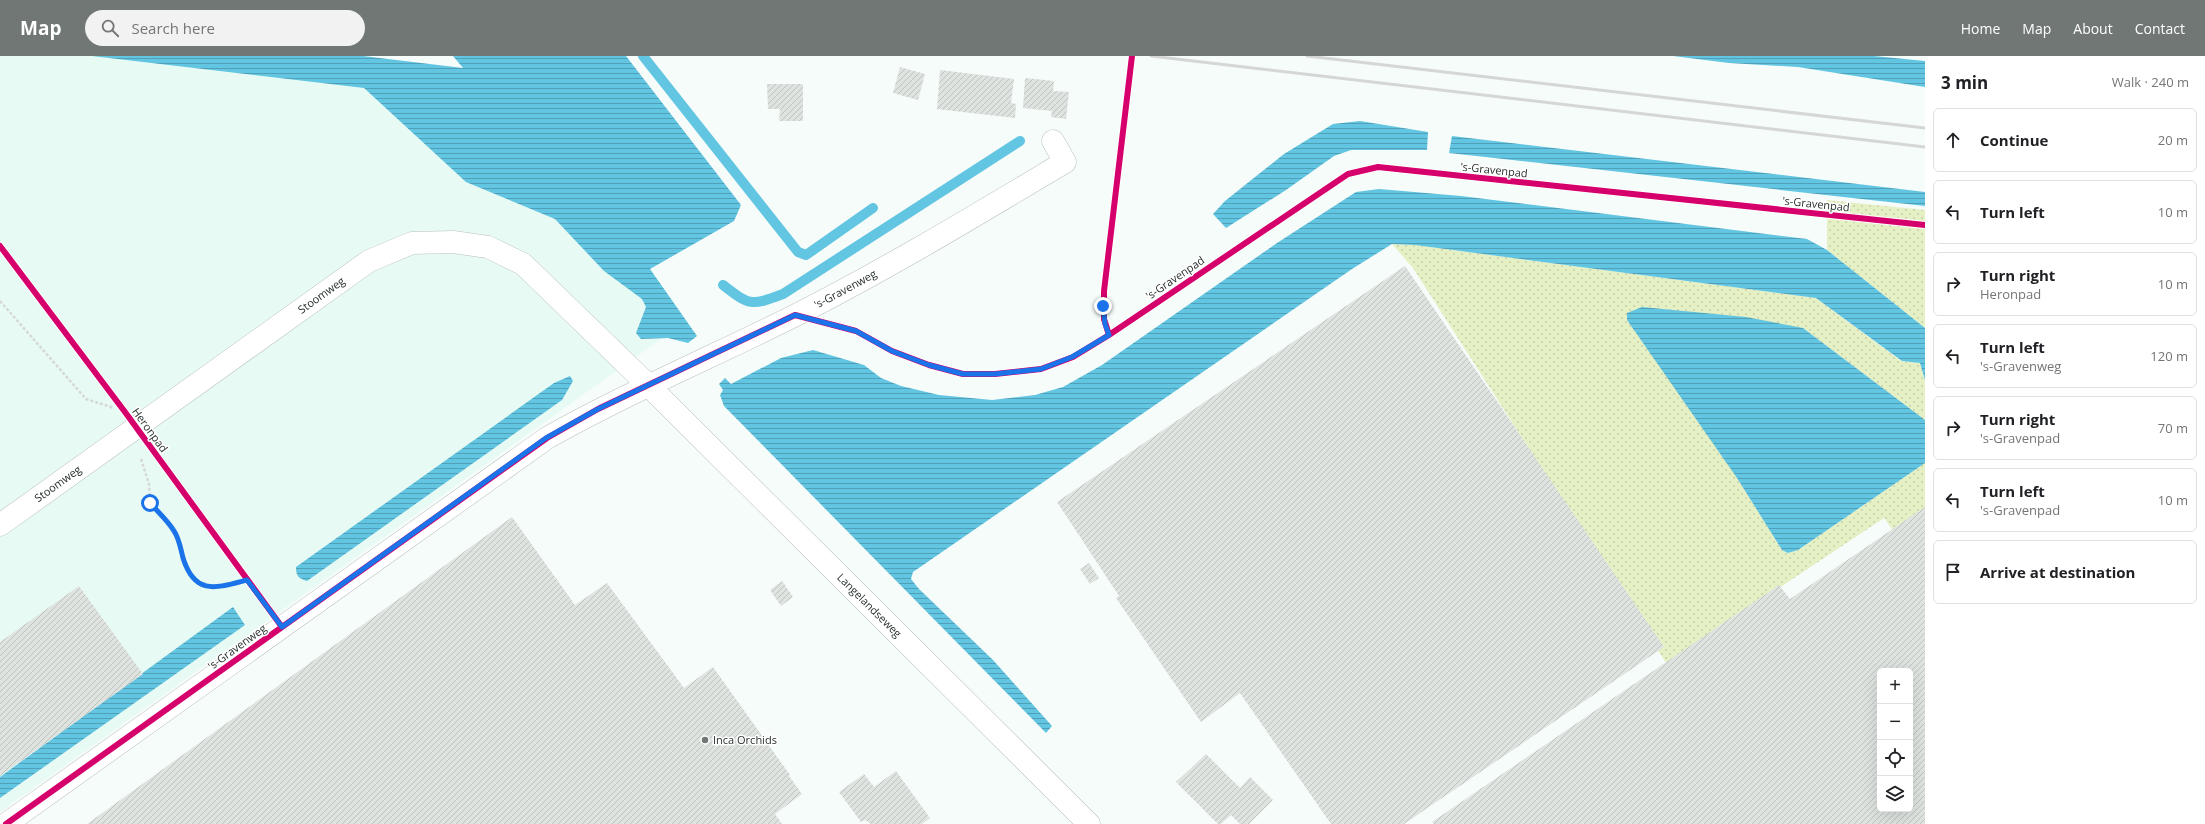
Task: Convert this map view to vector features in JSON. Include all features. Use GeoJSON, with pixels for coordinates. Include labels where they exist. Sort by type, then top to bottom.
{"type":"FeatureCollection","features":[{"type":"Feature","properties":{"kind":"street","name":"'s-Gravenweg"},"geometry":{"type":"LineString","coordinates":[[6,824],[546,438],[598,409],[649,386],[795,315],[924,245],[1065,162],[1053,141]]}},
{"type":"Feature","properties":{"kind":"street","name":"Stoomweg"},"geometry":{"type":"LineString","coordinates":[[0,525],[131,419],[369,261],[412,243],[453,242],[488,247],[523,264],[649,386]]}},
{"type":"Feature","properties":{"kind":"street","name":"Langelandseweg"},"geometry":{"type":"LineString","coordinates":[[649,386],[1089,824]]}},
{"type":"Feature","properties":{"kind":"path"},"geometry":{"type":"LineString","coordinates":[[0,301],[86,400],[131,419],[142,465],[149,484],[150,503],[175,532],[191,576],[202,584],[217,588],[249,582],[243,574]]}},
{"type":"Feature","properties":{"kind":"shaded area"},"geometry":{"type":"Polygon","coordinates":[[[0,56],[197,56],[459,91],[675,329],[0,812],[0,56]]]}},
{"type":"Feature","properties":{"kind":"green space"},"geometry":{"type":"Polygon","coordinates":[[[1827,200],[1925,210],[1925,328],[1827,250],[1827,200]]]}},
{"type":"Feature","properties":{"kind":"green space"},"geometry":{"type":"Polygon","coordinates":[[[1392,244],[1415,245],[1816,298],[1901,361],[1920,363],[1925,380],[1925,420],[1803,328],[1737,478],[1782,550],[1788,553],[1798,550],[1925,463],[1925,575],[1884,518],[1773,592],[1668,666],[1413,268],[1392,244]]]}},
{"type":"Feature","properties":{"kind":"water"},"geometry":{"type":"Polygon","coordinates":[[[92,56],[363,56],[463,68],[453,56],[626,56],[741,205],[734,221],[650,269],[697,336],[688,343],[668,338],[641,339],[636,333],[646,307],[642,299],[604,271],[555,219],[466,182],[364,88],[92,56]]]}},
{"type":"Feature","properties":{"kind":"water"},"geometry":{"type":"Polygon","coordinates":[[[1673,56],[1874,56],[1925,61],[1925,87],[1798,67],[1729,63],[1673,56]]]}},
{"type":"Feature","properties":{"kind":"water"},"geometry":{"type":"Polygon","coordinates":[[[1360,121],[1428,132],[1427,150],[1351,150],[1334,156],[1286,190],[1226,228],[1213,214],[1225,201],[1284,154],[1333,124],[1360,121]]]}},
{"type":"Feature","properties":{"kind":"water"},"geometry":{"type":"Polygon","coordinates":[[[1452,136],[1925,192],[1925,206],[1449,153],[1452,136]]]}},
{"type":"Feature","properties":{"kind":"water"},"geometry":{"type":"Polygon","coordinates":[[[1379,189],[1461,196],[1807,239],[1827,250],[1925,328],[1925,380],[1920,363],[1902,361],[1816,298],[1415,245],[1392,244],[1352,269],[913,572],[911,579],[919,589],[993,660],[1052,726],[1046,733],[724,406],[720,395],[723,390],[719,384],[725,378],[731,384],[781,358],[813,350],[864,365],[881,378],[901,386],[939,395],[992,400],[1035,395],[1063,387],[1102,365],[1277,243],[1356,192],[1379,189]]]}},
{"type":"Feature","properties":{"kind":"water"},"geometry":{"type":"Polygon","coordinates":[[[1642,307],[1746,317],[1803,328],[1925,420],[1925,463],[1798,550],[1788,553],[1782,550],[1737,478],[1627,320],[1627,313],[1642,307]]]}},
{"type":"Feature","properties":{"kind":"water"},"geometry":{"type":"Polygon","coordinates":[[[570,376],[573,381],[562,400],[307,581],[298,576],[296,573],[296,567],[554,383],[570,376]]]}},
{"type":"Feature","properties":{"kind":"water"},"geometry":{"type":"Polygon","coordinates":[[[233,607],[245,625],[0,798],[0,777],[233,607]]]}},
{"type":"Feature","properties":{"kind":"building"},"geometry":{"type":"Polygon","coordinates":[[[900,67],[925,74],[918,100],[893,93],[900,67]]]}},
{"type":"Feature","properties":{"kind":"building"},"geometry":{"type":"Polygon","coordinates":[[[940,70],[1014,79],[1011,103],[1016,104],[1015,118],[937,109],[940,70]]]}},
{"type":"Feature","properties":{"kind":"building"},"geometry":{"type":"Polygon","coordinates":[[[1025,78],[1054,81],[1053,91],[1069,92],[1066,119],[1051,117],[1052,111],[1023,108],[1025,78]]]}},
{"type":"Feature","properties":{"kind":"building"},"geometry":{"type":"Polygon","coordinates":[[[767,84],[803,84],[803,121],[779,121],[780,109],[768,109],[767,84]]]}},
{"type":"Feature","properties":{"kind":"building"},"geometry":{"type":"Polygon","coordinates":[[[1405,266],[1664,647],[1404,824],[1331,824],[1240,693],[1201,722],[1116,598],[1119,596],[1057,502],[1405,266]]]}},
{"type":"Feature","properties":{"kind":"building"},"geometry":{"type":"Polygon","coordinates":[[[1925,507],[1925,824],[1434,824],[1432,822],[1779,585],[1790,599],[1925,507]]]}},
{"type":"Feature","properties":{"kind":"building"},"geometry":{"type":"Polygon","coordinates":[[[512,517],[575,605],[607,583],[684,688],[713,667],[802,794],[775,814],[782,824],[87,824],[512,517]]]}},
{"type":"Feature","properties":{"kind":"building"},"geometry":{"type":"Polygon","coordinates":[[[1089,563],[1099,578],[1090,584],[1080,569],[1089,563]]]}},
{"type":"Feature","properties":{"kind":"building"},"geometry":{"type":"Polygon","coordinates":[[[782,581],[793,597],[781,606],[770,590],[782,581]]]}},
{"type":"Feature","properties":{"kind":"building"},"geometry":{"type":"Polygon","coordinates":[[[79,586],[143,674],[0,776],[0,642],[79,586]]]}},
{"type":"Feature","properties":{"kind":"building"},"geometry":{"type":"Polygon","coordinates":[[[1206,754],[1240,788],[1250,777],[1273,800],[1249,824],[1240,824],[1231,815],[1221,824],[1218,824],[1176,782],[1206,754]]]}},
{"type":"Feature","properties":{"kind":"building"},"geometry":{"type":"Polygon","coordinates":[[[896,771],[930,818],[922,824],[871,824],[865,820],[861,822],[839,792],[864,774],[874,787],[896,771]]]}},
{"type":"Feature","properties":{"kind":"waterway"},"geometry":{"type":"LineString","coordinates":[[643,56],[798,252],[806,255],[873,208]]}},
{"type":"Feature","properties":{"kind":"waterway"},"geometry":{"type":"LineString","coordinates":[[723,285],[739,297],[751,302],[764,301],[783,294],[1020,141]]}},
{"type":"Feature","properties":{"kind":"railway"},"geometry":{"type":"LineString","coordinates":[[1151,56],[1925,147]]}},
{"type":"Feature","properties":{"kind":"railway"},"geometry":{"type":"LineString","coordinates":[[1307,56],[1925,128]]}},
{"type":"Feature","properties":{"kind":"cycle path"},"geometry":{"type":"LineString","coordinates":[[1109,335],[1104,319],[1104,291],[1132,56]]}},
{"type":"Feature","properties":{"kind":"cycle path","name":"'s-Gravenpad"},"geometry":{"type":"LineString","coordinates":[[6,824],[547,438],[598,409],[795,315],[856,331],[892,351],[929,365],[963,374],[995,374],[1041,369],[1073,357],[1109,335],[1348,174],[1378,167],[1925,225]]}},
{"type":"Feature","properties":{"kind":"cycle path","name":"Heronpad"},"geometry":{"type":"LineString","coordinates":[[0,246],[125,412],[282,627]]}},
{"type":"Feature","properties":{"kind":"place","name":"Inca Orchids"},"geometry":{"type":"Point","coordinates":[705,740]}},
{"type":"Feature","properties":{"kind":"route"},"geometry":{"type":"LineString","coordinates":[[150,503],[175,532],[185,564],[191,576],[207,586],[217,588],[247,580],[282,627],[546,438],[598,409],[649,386],[795,315],[856,331],[892,351],[929,365],[963,374],[995,374],[1041,369],[1072,357],[1109,335],[1105,324],[1103,306]]}}]}
